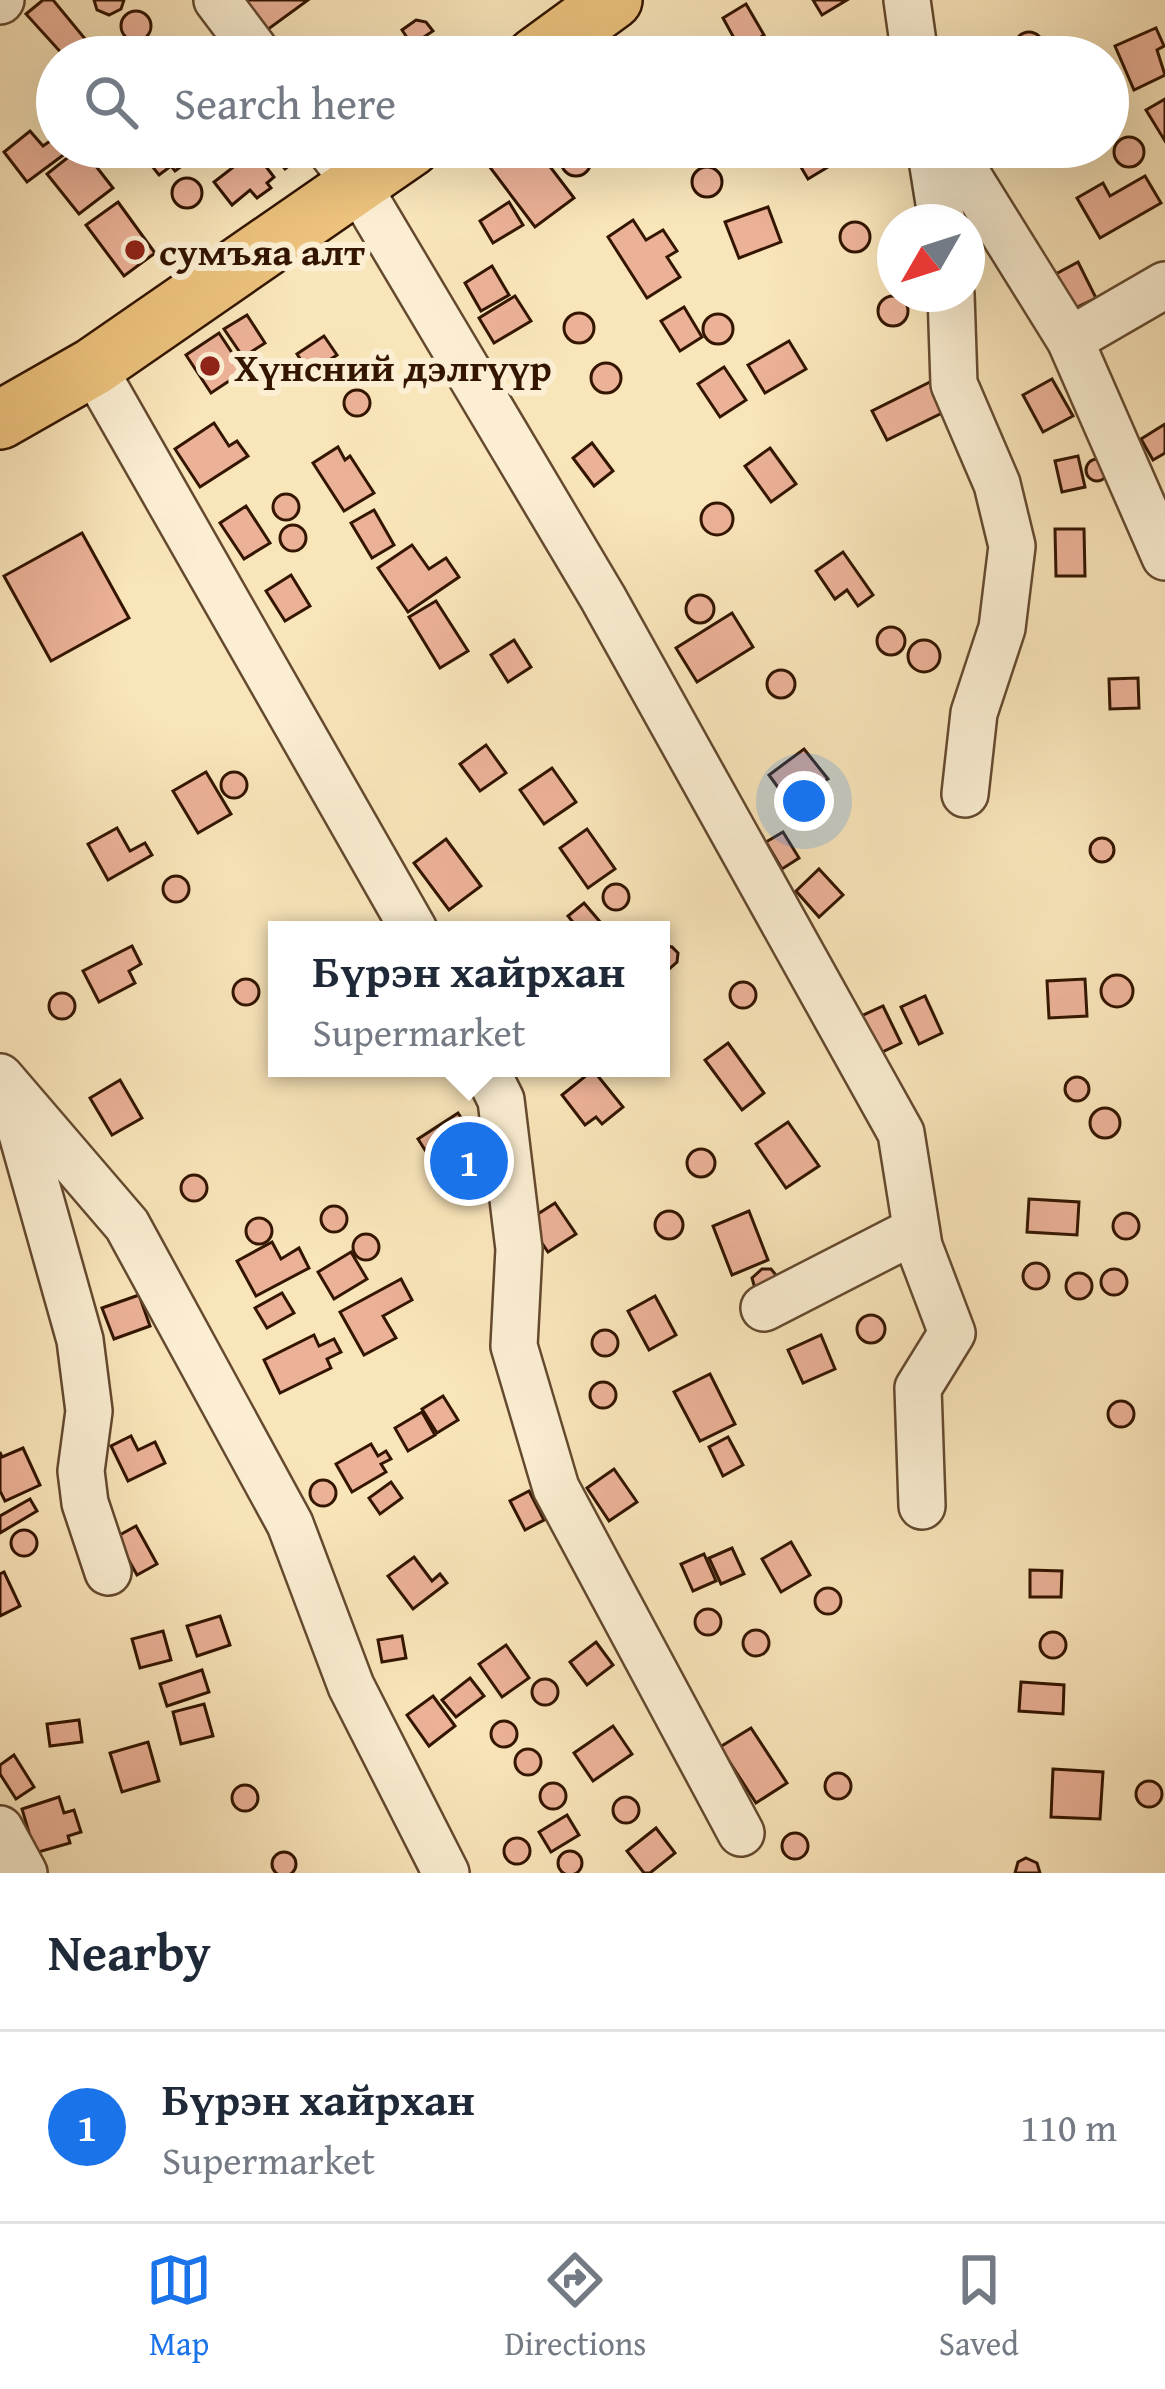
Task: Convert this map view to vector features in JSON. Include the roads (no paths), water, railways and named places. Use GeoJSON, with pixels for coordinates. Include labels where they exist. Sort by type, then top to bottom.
{"type":"FeatureCollection","features":[{"type":"Feature","properties":{"kind":"main road"},"geometry":{"type":"LineString","coordinates":[[564,36],[613,0]]}},
{"type":"Feature","properties":{"kind":"main road"},"geometry":{"type":"LineString","coordinates":[[0,420],[93,367],[341,168]]}},
{"type":"Feature","properties":{"kind":"street"},"geometry":{"type":"LineString","coordinates":[[218,0],[245,36]]}},
{"type":"Feature","properties":{"kind":"street"},"geometry":{"type":"LineString","coordinates":[[907,0],[912,36]]}},
{"type":"Feature","properties":{"kind":"street"},"geometry":{"type":"LineString","coordinates":[[344,168],[603,598],[901,1132],[916,1230],[952,1333],[918,1388],[922,1506]]}},
{"type":"Feature","properties":{"kind":"street"},"geometry":{"type":"LineString","coordinates":[[933,168],[939,204]]}},
{"type":"Feature","properties":{"kind":"street"},"geometry":{"type":"LineString","coordinates":[[963,168],[1070,340],[1165,557]]}},
{"type":"Feature","properties":{"kind":"street"},"geometry":{"type":"LineString","coordinates":[[1070,340],[1165,285]]}},
{"type":"Feature","properties":{"kind":"street"},"geometry":{"type":"LineString","coordinates":[[952,312],[954,384],[997,484],[1012,546],[1002,628],[974,713],[965,794]]}},
{"type":"Feature","properties":{"kind":"street"},"geometry":{"type":"LineString","coordinates":[[93,367],[410,921]]}},
{"type":"Feature","properties":{"kind":"street"},"geometry":{"type":"LineString","coordinates":[[490,1077],[502,1100],[519,1249],[514,1346],[556,1488],[740,1833]]}},
{"type":"Feature","properties":{"kind":"street"},"geometry":{"type":"LineString","coordinates":[[6,1085],[80,1340],[89,1411],[81,1471],[86,1503],[109,1572]]}},
{"type":"Feature","properties":{"kind":"street"},"geometry":{"type":"LineString","coordinates":[[6,1085],[128,1225],[290,1524],[351,1686],[446,1873]]}},
{"type":"Feature","properties":{"kind":"street"},"geometry":{"type":"LineString","coordinates":[[764,1308],[916,1230]]}},
{"type":"Feature","properties":{"kind":"street"},"geometry":{"type":"LineString","coordinates":[[0,1829],[25,1873]]}},
{"type":"Feature","properties":{"kind":"place","name":"сумъяа алт"},"geometry":{"type":"Point","coordinates":[135,250]}},
{"type":"Feature","properties":{"kind":"place","name":"Хүнсний дэлгүүр"},"geometry":{"type":"Point","coordinates":[210,366]}},
{"type":"Feature","properties":{"kind":"place","name":"Бүрэн хайрхан"},"geometry":{"type":"Point","coordinates":[469,1161]}}]}
